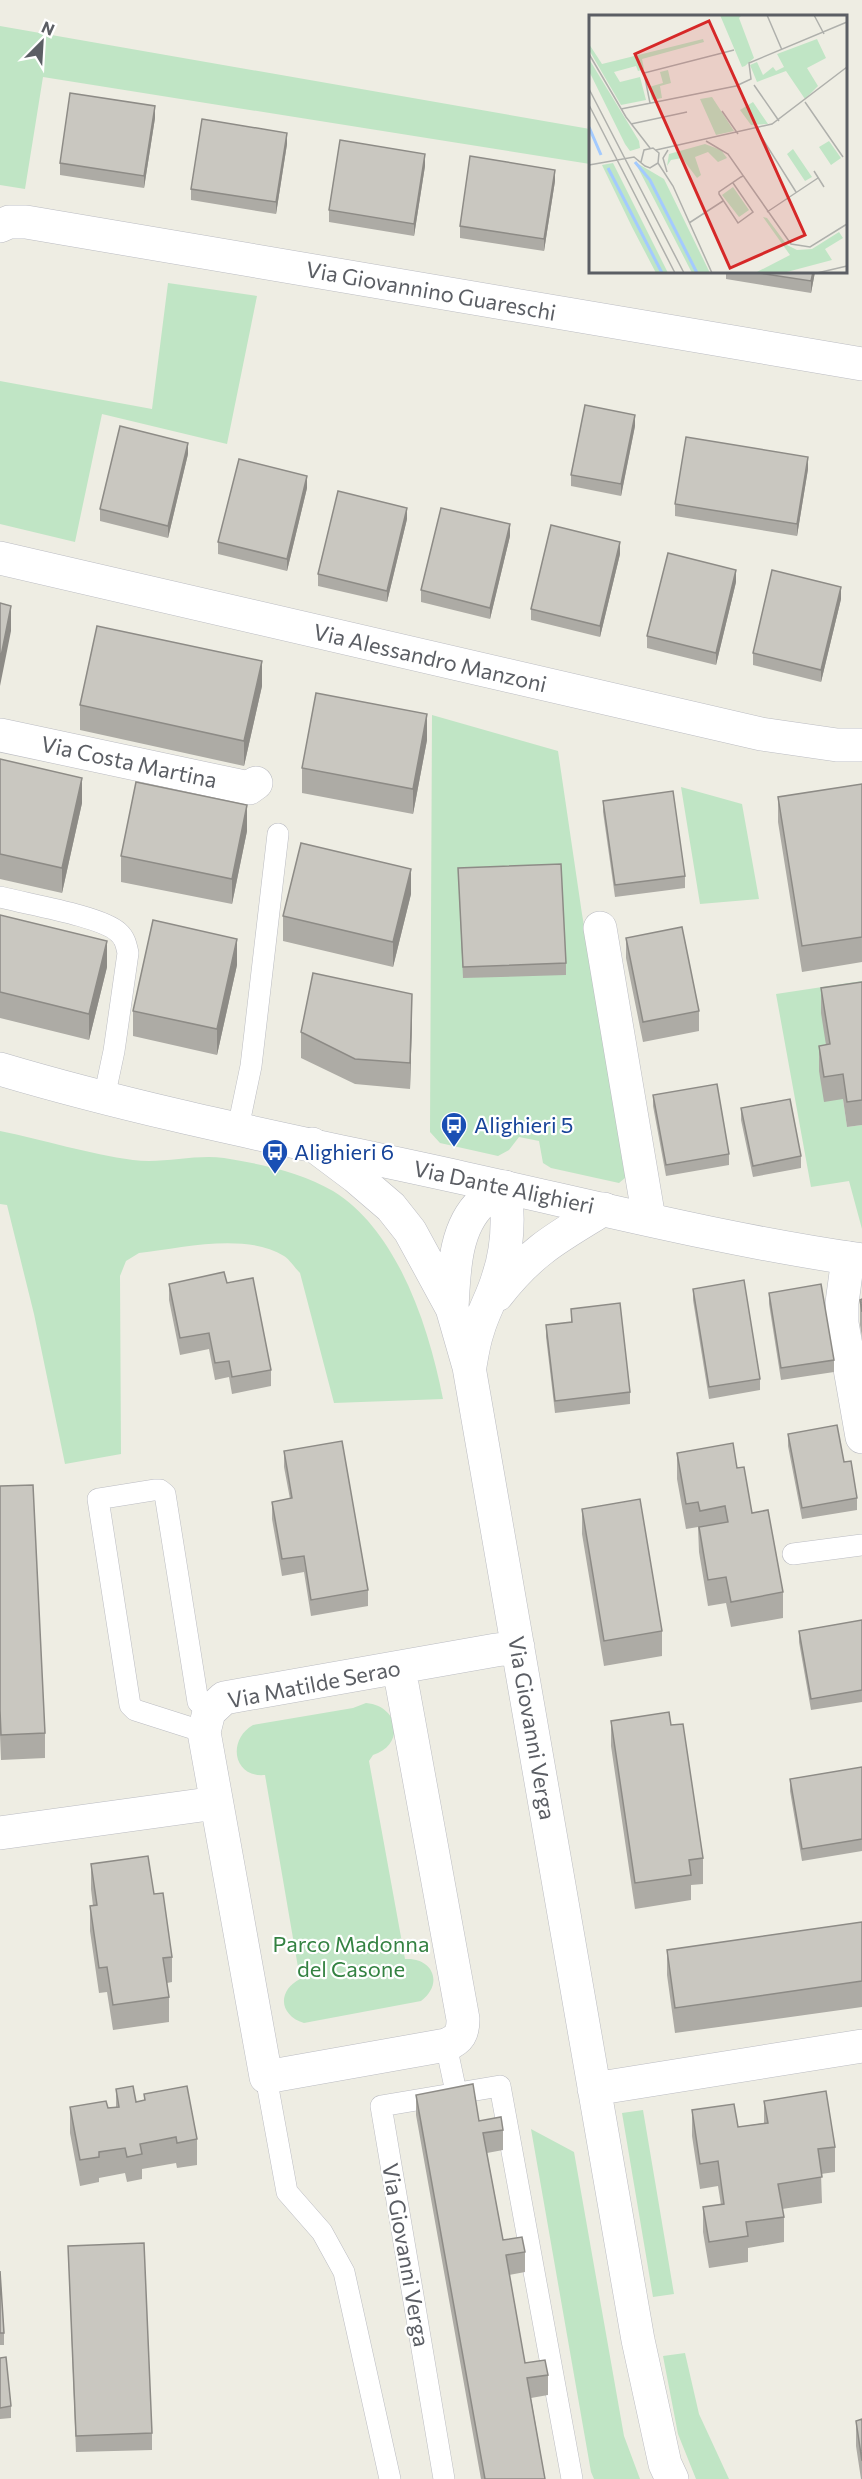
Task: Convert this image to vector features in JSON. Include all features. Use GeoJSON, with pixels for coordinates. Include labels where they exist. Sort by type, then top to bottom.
{"type":"FeatureCollection","features":[{"type":"Feature","properties":{"kind":"street","name":"Via Giovannino Guareschi"},"geometry":{"type":"LineString","coordinates":[[0,226],[9,222],[26,222],[862,364]]}},
{"type":"Feature","properties":{"kind":"street","name":"Via Alessandro Manzoni"},"geometry":{"type":"LineString","coordinates":[[0,558],[761,735],[837,745],[862,745]]}},
{"type":"Feature","properties":{"kind":"street","name":"Via Costa Martina"},"geometry":{"type":"LineString","coordinates":[[0,735],[249,789],[256,783]]}},
{"type":"Feature","properties":{"kind":"street"},"geometry":{"type":"LineString","coordinates":[[600,928],[649,1219]]}},
{"type":"Feature","properties":{"kind":"street","name":"Via Dante Alighieri"},"geometry":{"type":"LineString","coordinates":[[0,1069],[91,1095],[238,1128],[649,1219],[793,1249],[855,1259]]}},
{"type":"Feature","properties":{"kind":"street","name":"Via Dante Alighieri"},"geometry":{"type":"LineString","coordinates":[[0,1084],[91,1095]]}},
{"type":"Feature","properties":{"kind":"street","name":"Via Giovanni Verga"},"geometry":{"type":"LineString","coordinates":[[312,1144],[391,1207],[416,1240],[452,1308],[469,1367],[638,2340],[665,2464],[672,2479]]}},
{"type":"Feature","properties":{"kind":"street","name":"Via Giovanni Verga"},"geometry":{"type":"LineString","coordinates":[[452,1308],[458,1246],[469,1218],[482,1202],[505,1187],[508,1214],[506,1246],[490,1303],[478,1328],[469,1367]]}},
{"type":"Feature","properties":{"kind":"street","name":"Via Giovanni Verga"},"geometry":{"type":"LineString","coordinates":[[490,1303],[532,1256],[552,1239],[604,1209]]}},
{"type":"Feature","properties":{"kind":"street"},"geometry":{"type":"LineString","coordinates":[[855,1259],[842,1303],[842,1323],[862,1437]]}},
{"type":"Feature","properties":{"kind":"street","name":"Via Matilde Serao"},"geometry":{"type":"LineString","coordinates":[[216,1803],[206,1722],[224,1698],[518,1647]]}},
{"type":"Feature","properties":{"kind":"street"},"geometry":{"type":"LineString","coordinates":[[0,1833],[216,1803],[266,2077],[446,2045],[456,2041],[461,2036],[463,2019],[399,1668]]}},
{"type":"Feature","properties":{"kind":"street"},"geometry":{"type":"LineString","coordinates":[[594,2089],[862,2046]]}},
{"type":"Feature","properties":{"kind":"lane"},"geometry":{"type":"LineString","coordinates":[[238,1128],[251,1066],[278,834]]}},
{"type":"Feature","properties":{"kind":"lane"},"geometry":{"type":"LineString","coordinates":[[0,897],[92,920],[116,930],[125,939],[128,953],[114,1051],[91,1095]]}},
{"type":"Feature","properties":{"kind":"lane"},"geometry":{"type":"LineString","coordinates":[[154,1490],[160,1490],[165,1494],[198,1702],[206,1722],[135,1710],[130,1705],[98,1499],[154,1490]]}},
{"type":"Feature","properties":{"kind":"lane"},"geometry":{"type":"LineString","coordinates":[[794,1554],[862,1545]]}},
{"type":"Feature","properties":{"kind":"lane"},"geometry":{"type":"LineString","coordinates":[[446,2045],[456,2092]]}},
{"type":"Feature","properties":{"kind":"lane"},"geometry":{"type":"LineString","coordinates":[[266,2077],[288,2192],[322,2232],[344,2272],[390,2479]]}},
{"type":"Feature","properties":{"kind":"lane","name":"Via Giovanni Verga"},"geometry":{"type":"LineString","coordinates":[[444,2479],[381,2106],[500,2086],[572,2479]]}},
{"type":"Feature","properties":{"kind":"green space"},"geometry":{"type":"Polygon","coordinates":[[[0,26],[589,129],[589,164],[43,77],[25,189],[0,185],[0,26]]]}},
{"type":"Feature","properties":{"kind":"green space"},"geometry":{"type":"Polygon","coordinates":[[[168,283],[257,296],[227,444],[102,414],[75,542],[0,524],[0,381],[152,409],[168,283]]]}},
{"type":"Feature","properties":{"kind":"green space"},"geometry":{"type":"Polygon","coordinates":[[[432,715],[558,751],[582,914],[626,1168],[625,1178],[619,1183],[551,1168],[543,1163],[539,1141],[519,1137],[509,1150],[498,1156],[440,1143],[430,1132],[432,715]]]}},
{"type":"Feature","properties":{"kind":"green space"},"geometry":{"type":"Polygon","coordinates":[[[681,787],[742,804],[759,899],[700,904],[681,787]]]}},
{"type":"Feature","properties":{"kind":"green space"},"geometry":{"type":"Polygon","coordinates":[[[862,981],[862,1007],[843,1099],[847,1127],[862,1125],[862,1229],[849,1181],[811,1187],[776,994],[862,981]]]}},
{"type":"Feature","properties":{"kind":"green space"},"geometry":{"type":"Polygon","coordinates":[[[0,1131],[133,1160],[156,1161],[213,1157],[238,1160],[294,1174],[333,1191],[356,1208],[376,1230],[393,1255],[419,1312],[443,1399],[334,1403],[300,1273],[284,1256],[268,1249],[232,1243],[193,1245],[139,1253],[126,1261],[120,1276],[121,1454],[65,1464],[34,1314],[7,1205],[0,1204],[0,1131]]]}},
{"type":"Feature","properties":{"kind":"green space","name":"Parco Madonna del Casone"},"geometry":{"type":"Polygon","coordinates":[[[366,1703],[386,1711],[392,1718],[394,1726],[394,1735],[390,1743],[373,1755],[369,1761],[405,1959],[423,1962],[428,1967],[432,1973],[432,1987],[421,2001],[304,2023],[290,2014],[284,2003],[287,1990],[300,1979],[265,1775],[246,1771],[237,1757],[237,1748],[239,1740],[253,1725],[353,1708],[366,1703]]]}},
{"type":"Feature","properties":{"kind":"green space"},"geometry":{"type":"Polygon","coordinates":[[[643,2110],[674,2294],[653,2297],[622,2113],[643,2110]]]}},
{"type":"Feature","properties":{"kind":"green space"},"geometry":{"type":"Polygon","coordinates":[[[531,2129],[574,2152],[624,2436],[640,2479],[594,2479],[591,2472],[531,2129]]]}},
{"type":"Feature","properties":{"kind":"green space"},"geometry":{"type":"Polygon","coordinates":[[[685,2353],[699,2414],[729,2479],[696,2479],[678,2434],[663,2356],[685,2353]]]}},
{"type":"Feature","properties":{"kind":"building"},"geometry":{"type":"Polygon","coordinates":[[[70,93],[155,106],[144,176],[60,163],[70,93]]]}},
{"type":"Feature","properties":{"kind":"building"},"geometry":{"type":"Polygon","coordinates":[[[202,119],[287,133],[276,202],[191,189],[202,119]]]}},
{"type":"Feature","properties":{"kind":"building"},"geometry":{"type":"Polygon","coordinates":[[[340,140],[425,154],[414,224],[329,210],[340,140]]]}},
{"type":"Feature","properties":{"kind":"building"},"geometry":{"type":"Polygon","coordinates":[[[470,156],[555,170],[544,239],[460,226],[470,156]]]}},
{"type":"Feature","properties":{"kind":"building"},"geometry":{"type":"Polygon","coordinates":[[[759,273],[813,273],[811,281],[759,273]]]}},
{"type":"Feature","properties":{"kind":"building"},"geometry":{"type":"Polygon","coordinates":[[[585,405],[635,415],[621,484],[571,475],[585,405]]]}},
{"type":"Feature","properties":{"kind":"building"},"geometry":{"type":"Polygon","coordinates":[[[120,426],[188,443],[168,526],[100,509],[120,426]]]}},
{"type":"Feature","properties":{"kind":"building"},"geometry":{"type":"Polygon","coordinates":[[[686,437],[808,457],[797,524],[675,504],[686,437]]]}},
{"type":"Feature","properties":{"kind":"building"},"geometry":{"type":"Polygon","coordinates":[[[239,459],[307,476],[287,559],[218,542],[239,459]]]}},
{"type":"Feature","properties":{"kind":"building"},"geometry":{"type":"Polygon","coordinates":[[[338,491],[407,508],[387,591],[318,574],[338,491]]]}},
{"type":"Feature","properties":{"kind":"building"},"geometry":{"type":"Polygon","coordinates":[[[441,508],[510,524],[490,608],[421,590],[441,508]]]}},
{"type":"Feature","properties":{"kind":"building"},"geometry":{"type":"Polygon","coordinates":[[[551,525],[620,542],[600,626],[531,609],[551,525]]]}},
{"type":"Feature","properties":{"kind":"building"},"geometry":{"type":"Polygon","coordinates":[[[668,553],[736,570],[716,653],[647,636],[668,553]]]}},
{"type":"Feature","properties":{"kind":"building"},"geometry":{"type":"Polygon","coordinates":[[[772,570],[841,587],[821,670],[753,653],[772,570]]]}},
{"type":"Feature","properties":{"kind":"building"},"geometry":{"type":"Polygon","coordinates":[[[0,603],[11,606],[0,661],[0,603]]]}},
{"type":"Feature","properties":{"kind":"building"},"geometry":{"type":"Polygon","coordinates":[[[97,626],[262,661],[244,741],[80,705],[97,626]]]}},
{"type":"Feature","properties":{"kind":"building"},"geometry":{"type":"Polygon","coordinates":[[[316,693],[427,714],[413,789],[302,768],[316,693]]]}},
{"type":"Feature","properties":{"kind":"building"},"geometry":{"type":"Polygon","coordinates":[[[0,759],[82,778],[62,868],[0,854],[0,759]]]}},
{"type":"Feature","properties":{"kind":"building"},"geometry":{"type":"Polygon","coordinates":[[[136,782],[247,805],[232,879],[121,856],[136,782]]]}},
{"type":"Feature","properties":{"kind":"building"},"geometry":{"type":"Polygon","coordinates":[[[862,784],[862,937],[802,946],[778,797],[862,784]]]}},
{"type":"Feature","properties":{"kind":"building"},"geometry":{"type":"Polygon","coordinates":[[[673,791],[685,876],[615,885],[603,801],[673,791]]]}},
{"type":"Feature","properties":{"kind":"building"},"geometry":{"type":"Polygon","coordinates":[[[301,843],[411,869],[393,942],[283,916],[301,843]]]}},
{"type":"Feature","properties":{"kind":"building"},"geometry":{"type":"Polygon","coordinates":[[[561,864],[566,963],[463,967],[458,868],[561,864]]]}},
{"type":"Feature","properties":{"kind":"building"},"geometry":{"type":"Polygon","coordinates":[[[0,915],[107,941],[89,1014],[0,992],[0,915]]]}},
{"type":"Feature","properties":{"kind":"building"},"geometry":{"type":"Polygon","coordinates":[[[153,920],[237,939],[217,1029],[133,1011],[153,920]]]}},
{"type":"Feature","properties":{"kind":"building"},"geometry":{"type":"Polygon","coordinates":[[[682,927],[699,1011],[643,1022],[626,938],[682,927]]]}},
{"type":"Feature","properties":{"kind":"building"},"geometry":{"type":"Polygon","coordinates":[[[313,973],[412,994],[410,1063],[355,1059],[301,1032],[313,973]]]}},
{"type":"Feature","properties":{"kind":"building"},"geometry":{"type":"Polygon","coordinates":[[[862,982],[862,1100],[847,1102],[843,1074],[824,1077],[819,1046],[830,1044],[821,988],[862,982]]]}},
{"type":"Feature","properties":{"kind":"building"},"geometry":{"type":"Polygon","coordinates":[[[717,1084],[729,1154],[666,1165],[653,1095],[717,1084]]]}},
{"type":"Feature","properties":{"kind":"building"},"geometry":{"type":"Polygon","coordinates":[[[790,1099],[801,1156],[753,1166],[741,1108],[790,1099]]]}},
{"type":"Feature","properties":{"kind":"building"},"geometry":{"type":"Polygon","coordinates":[[[224,1272],[227,1283],[253,1278],[271,1370],[232,1377],[229,1361],[215,1363],[209,1333],[180,1338],[169,1284],[224,1272]]]}},
{"type":"Feature","properties":{"kind":"building"},"geometry":{"type":"Polygon","coordinates":[[[744,1280],[760,1379],[709,1387],[693,1289],[744,1280]]]}},
{"type":"Feature","properties":{"kind":"building"},"geometry":{"type":"Polygon","coordinates":[[[821,1284],[834,1360],[781,1368],[769,1293],[821,1284]]]}},
{"type":"Feature","properties":{"kind":"building"},"geometry":{"type":"Polygon","coordinates":[[[620,1303],[630,1392],[555,1401],[546,1325],[572,1322],[571,1309],[620,1303]]]}},
{"type":"Feature","properties":{"kind":"building"},"geometry":{"type":"Polygon","coordinates":[[[837,1425],[844,1462],[851,1461],[857,1498],[802,1508],[788,1434],[837,1425]]]}},
{"type":"Feature","properties":{"kind":"building"},"geometry":{"type":"Polygon","coordinates":[[[342,1441],[368,1590],[311,1600],[304,1556],[282,1559],[272,1502],[292,1498],[284,1451],[342,1441]]]}},
{"type":"Feature","properties":{"kind":"building"},"geometry":{"type":"Polygon","coordinates":[[[733,1443],[737,1468],[744,1467],[752,1513],[768,1510],[783,1592],[731,1602],[726,1577],[708,1580],[699,1527],[728,1522],[725,1506],[700,1511],[698,1502],[686,1504],[677,1453],[733,1443]]]}},
{"type":"Feature","properties":{"kind":"building"},"geometry":{"type":"Polygon","coordinates":[[[33,1485],[45,1733],[1,1735],[0,1486],[33,1485]]]}},
{"type":"Feature","properties":{"kind":"building"},"geometry":{"type":"Polygon","coordinates":[[[640,1499],[662,1631],[604,1641],[582,1509],[640,1499]]]}},
{"type":"Feature","properties":{"kind":"building"},"geometry":{"type":"Polygon","coordinates":[[[862,1620],[862,1690],[811,1699],[799,1631],[862,1620]]]}},
{"type":"Feature","properties":{"kind":"building"},"geometry":{"type":"Polygon","coordinates":[[[669,1712],[671,1725],[683,1724],[703,1858],[689,1860],[691,1875],[635,1883],[611,1721],[669,1712]]]}},
{"type":"Feature","properties":{"kind":"building"},"geometry":{"type":"Polygon","coordinates":[[[862,1767],[862,1839],[802,1849],[790,1779],[862,1767]]]}},
{"type":"Feature","properties":{"kind":"building"},"geometry":{"type":"Polygon","coordinates":[[[148,1856],[154,1894],[163,1893],[172,1957],[163,1958],[169,1997],[113,2005],[107,1967],[99,1968],[90,1906],[97,1905],[91,1864],[148,1856]]]}},
{"type":"Feature","properties":{"kind":"building"},"geometry":{"type":"Polygon","coordinates":[[[862,1922],[862,1981],[675,2008],[667,1950],[862,1922]]]}},
{"type":"Feature","properties":{"kind":"building"},"geometry":{"type":"Polygon","coordinates":[[[473,2084],[479,2121],[501,2117],[503,2130],[483,2133],[503,2240],[522,2237],[525,2252],[506,2255],[525,2363],[545,2360],[548,2375],[527,2378],[545,2479],[485,2479],[416,2095],[473,2084]]]}},
{"type":"Feature","properties":{"kind":"building"},"geometry":{"type":"Polygon","coordinates":[[[133,2086],[136,2102],[145,2100],[144,2094],[187,2086],[197,2139],[177,2143],[176,2137],[140,2144],[142,2154],[127,2157],[125,2148],[99,2152],[99,2157],[80,2160],[70,2107],[106,2101],[108,2108],[119,2107],[116,2089],[133,2086]]]}},
{"type":"Feature","properties":{"kind":"building"},"geometry":{"type":"Polygon","coordinates":[[[826,2091],[835,2147],[818,2149],[822,2177],[778,2184],[784,2217],[746,2222],[748,2236],[709,2242],[703,2207],[724,2204],[718,2161],[700,2164],[692,2110],[734,2104],[738,2127],[768,2123],[764,2101],[826,2091]]]}},
{"type":"Feature","properties":{"kind":"building"},"geometry":{"type":"Polygon","coordinates":[[[144,2243],[152,2433],[76,2436],[68,2246],[144,2243]]]}},
{"type":"Feature","properties":{"kind":"building"},"geometry":{"type":"Polygon","coordinates":[[[0,2271],[4,2333],[0,2333],[0,2271]]]}},
{"type":"Feature","properties":{"kind":"building"},"geometry":{"type":"Polygon","coordinates":[[[6,2357],[11,2406],[0,2408],[0,2358],[6,2357]]]}},
{"type":"Feature","properties":{"kind":"building"},"geometry":{"type":"Polygon","coordinates":[[[862,2419],[862,2461],[856,2421],[862,2419]]]}},
{"type":"Feature","properties":{"kind":"place","name":"Alighieri 5"},"geometry":{"type":"Point","coordinates":[454,1148]}},
{"type":"Feature","properties":{"kind":"place","name":"Alighieri 6"},"geometry":{"type":"Point","coordinates":[275,1175]}}]}
